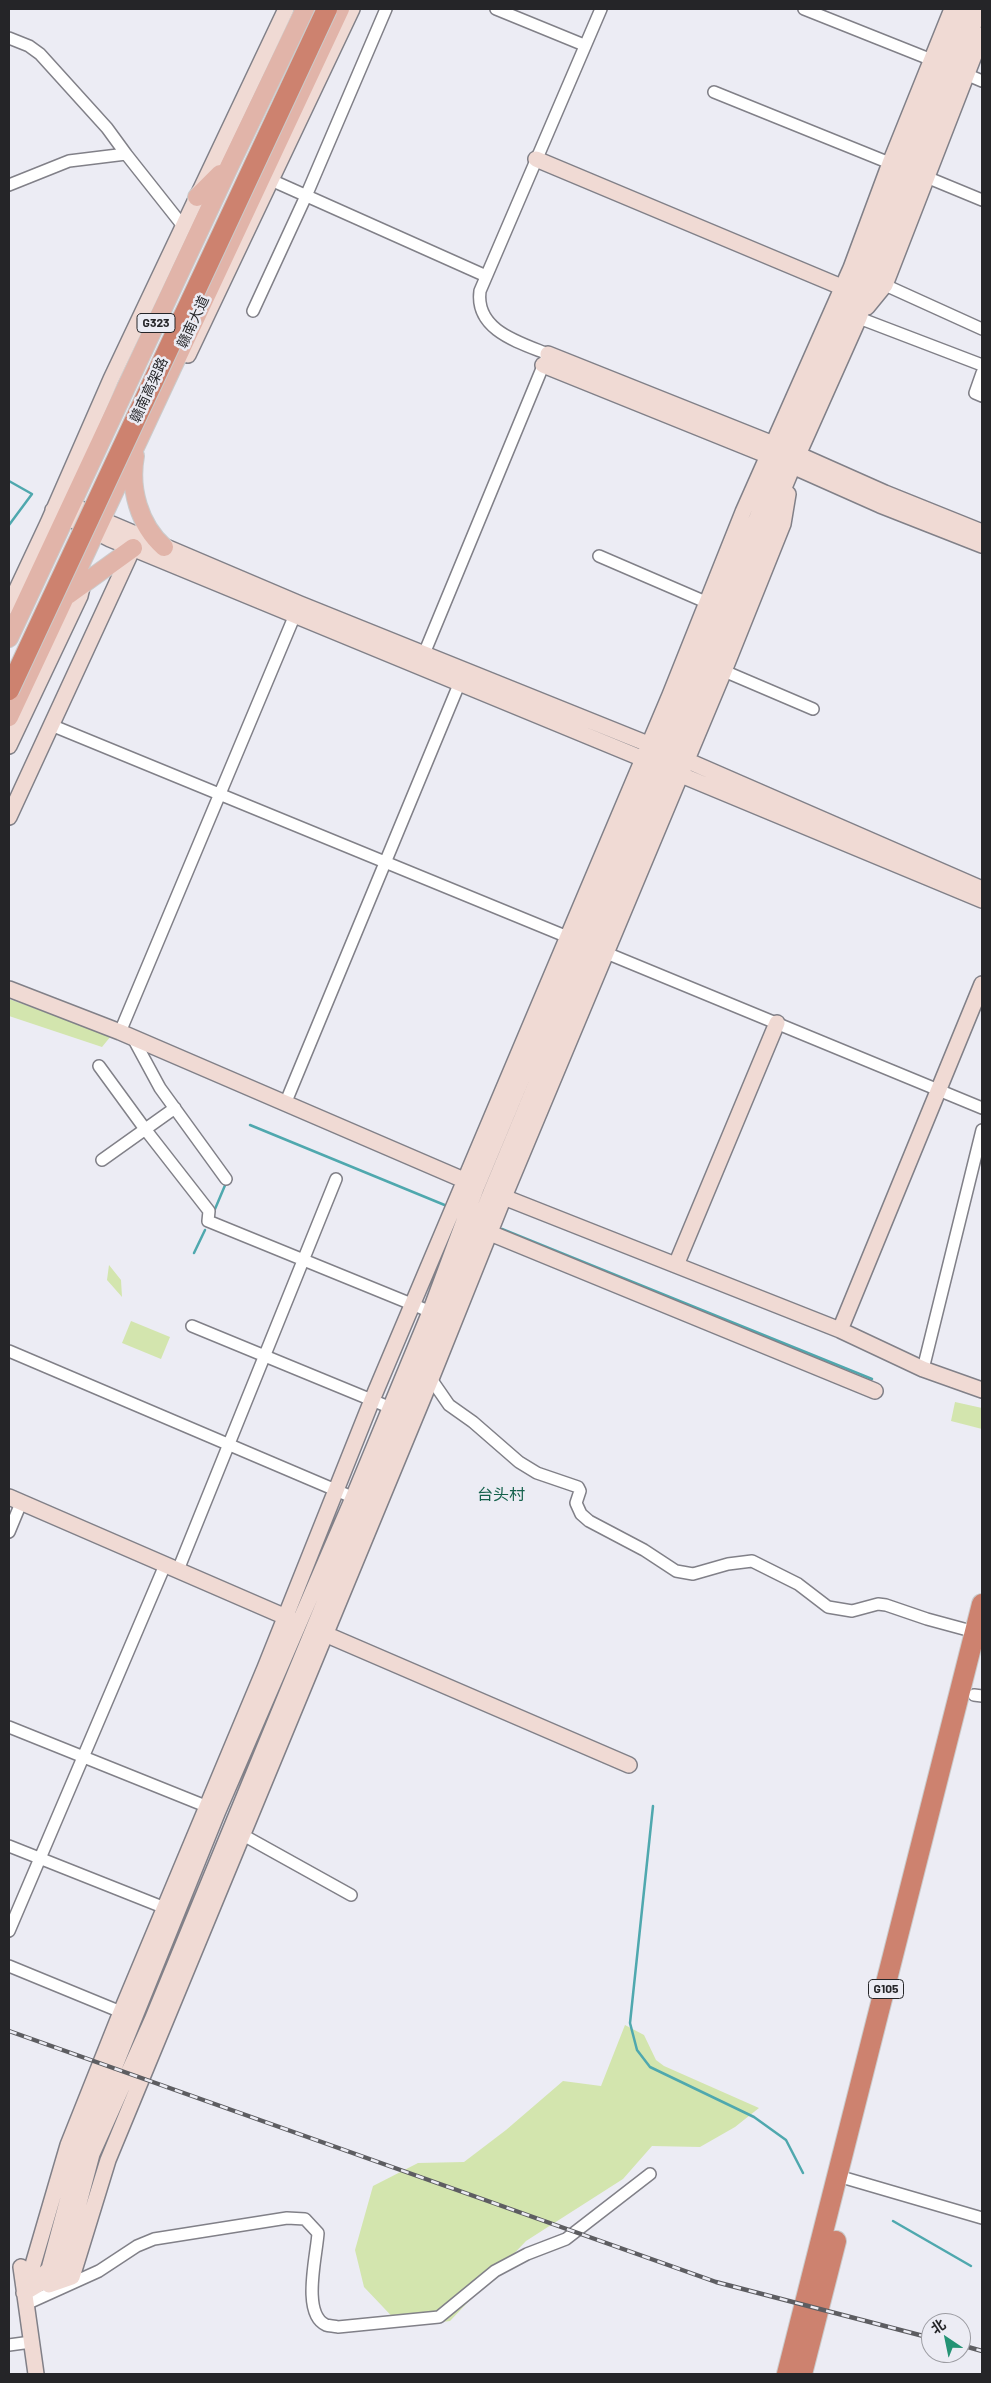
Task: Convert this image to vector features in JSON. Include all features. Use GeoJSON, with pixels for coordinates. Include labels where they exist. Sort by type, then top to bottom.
{"type":"FeatureCollection","features":[{"type":"Feature","properties":{"kind":"highway","name":"赣南高架路"},"geometry":{"type":"LineString","coordinates":[[9,665],[314,9]]}},
{"type":"Feature","properties":{"kind":"highway","name":"赣南高架路"},"geometry":{"type":"LineString","coordinates":[[9,690],[334,12]]}},
{"type":"Feature","properties":{"kind":"highway","name":"G105"},"geometry":{"type":"LineString","coordinates":[[802,2374],[845,2178],[982,1604]]}},
{"type":"Feature","properties":{"kind":"highway","name":"G105"},"geometry":{"type":"LineString","coordinates":[[787,2374],[845,2178],[978,1696],[982,1659]]}},
{"type":"Feature","properties":{"kind":"main road","name":"G323"},"geometry":{"type":"LineString","coordinates":[[9,638],[62,507],[305,9]]}},
{"type":"Feature","properties":{"kind":"main road"},"geometry":{"type":"LineString","coordinates":[[314,9],[334,12]]}},
{"type":"Feature","properties":{"kind":"main road","name":"赣南大道"},"geometry":{"type":"LineString","coordinates":[[9,717],[66,597],[97,525],[267,178],[334,12]]}},
{"type":"Feature","properties":{"kind":"main road"},"geometry":{"type":"LineString","coordinates":[[197,197],[230,164]]}},
{"type":"Feature","properties":{"kind":"main road"},"geometry":{"type":"LineString","coordinates":[[254,216],[267,178]]}},
{"type":"Feature","properties":{"kind":"main road"},"geometry":{"type":"LineString","coordinates":[[142,432],[135,453],[133,486],[138,507],[156,540],[164,547]]}},
{"type":"Feature","properties":{"kind":"main road"},"geometry":{"type":"LineString","coordinates":[[66,597],[133,548]]}},
{"type":"Feature","properties":{"kind":"main road"},"geometry":{"type":"LineString","coordinates":[[43,673],[44,641]]}},
{"type":"Feature","properties":{"kind":"street"},"geometry":{"type":"LineString","coordinates":[[9,606],[62,507],[111,379],[286,9]]}},
{"type":"Feature","properties":{"kind":"street"},"geometry":{"type":"LineString","coordinates":[[352,9],[267,178],[486,276]]}},
{"type":"Feature","properties":{"kind":"street"},"geometry":{"type":"LineString","coordinates":[[253,311],[306,196],[386,9]]}},
{"type":"Feature","properties":{"kind":"street"},"geometry":{"type":"LineString","coordinates":[[496,9],[584,45]]}},
{"type":"Feature","properties":{"kind":"street"},"geometry":{"type":"LineString","coordinates":[[601,9],[480,291],[478,304],[487,322],[546,360],[982,532]]}},
{"type":"Feature","properties":{"kind":"street"},"geometry":{"type":"LineString","coordinates":[[804,9],[982,81]]}},
{"type":"Feature","properties":{"kind":"street"},"geometry":{"type":"LineString","coordinates":[[949,67],[952,9]]}},
{"type":"Feature","properties":{"kind":"street"},"geometry":{"type":"LineString","coordinates":[[25,2299],[49,2270],[81,2150],[285,1617],[338,1491],[372,1400],[412,1305],[587,945],[675,773],[783,455],[853,315],[949,67],[966,9]]}},
{"type":"Feature","properties":{"kind":"street"},"geometry":{"type":"LineString","coordinates":[[25,2299],[61,2271],[92,2154],[155,2010],[442,1317],[497,1195],[587,945],[648,761],[783,455],[849,290],[908,170],[949,67],[980,9]]}},
{"type":"Feature","properties":{"kind":"street"},"geometry":{"type":"LineString","coordinates":[[949,67],[982,35]]}},
{"type":"Feature","properties":{"kind":"street"},"geometry":{"type":"LineString","coordinates":[[9,38],[29,46],[40,54],[106,128],[183,226]]}},
{"type":"Feature","properties":{"kind":"street"},"geometry":{"type":"LineString","coordinates":[[714,92],[982,200]]}},
{"type":"Feature","properties":{"kind":"street"},"geometry":{"type":"LineString","coordinates":[[9,185],[69,161],[126,154]]}},
{"type":"Feature","properties":{"kind":"street"},"geometry":{"type":"LineString","coordinates":[[536,159],[849,290]]}},
{"type":"Feature","properties":{"kind":"street"},"geometry":{"type":"LineString","coordinates":[[853,315],[849,290],[851,268],[908,170]]}},
{"type":"Feature","properties":{"kind":"street"},"geometry":{"type":"LineString","coordinates":[[853,315],[885,285],[908,170]]}},
{"type":"Feature","properties":{"kind":"street"},"geometry":{"type":"LineString","coordinates":[[9,746],[80,596],[97,525],[133,468],[254,216]]}},
{"type":"Feature","properties":{"kind":"street"},"geometry":{"type":"LineString","coordinates":[[885,285],[982,329]]}},
{"type":"Feature","properties":{"kind":"street"},"geometry":{"type":"LineString","coordinates":[[853,315],[982,365]]}},
{"type":"Feature","properties":{"kind":"street"},"geometry":{"type":"LineString","coordinates":[[421,660],[546,360]]}},
{"type":"Feature","properties":{"kind":"street"},"geometry":{"type":"LineString","coordinates":[[982,372],[976,393],[982,396]]}},
{"type":"Feature","properties":{"kind":"street"},"geometry":{"type":"LineString","coordinates":[[783,455],[880,505],[982,546]]}},
{"type":"Feature","properties":{"kind":"street"},"geometry":{"type":"LineString","coordinates":[[655,746],[743,512],[783,455]]}},
{"type":"Feature","properties":{"kind":"street"},"geometry":{"type":"LineString","coordinates":[[681,757],[724,671],[783,524],[783,455]]}},
{"type":"Feature","properties":{"kind":"street"},"geometry":{"type":"LineString","coordinates":[[62,507],[97,525],[133,548],[298,609],[421,660],[655,746],[982,889]]}},
{"type":"Feature","properties":{"kind":"street"},"geometry":{"type":"LineString","coordinates":[[97,525],[164,547],[298,609]]}},
{"type":"Feature","properties":{"kind":"street"},"geometry":{"type":"LineString","coordinates":[[9,817],[133,548]]}},
{"type":"Feature","properties":{"kind":"street"},"geometry":{"type":"LineString","coordinates":[[599,556],[708,603]]}},
{"type":"Feature","properties":{"kind":"street"},"geometry":{"type":"LineString","coordinates":[[120,1032],[298,609]]}},
{"type":"Feature","properties":{"kind":"street"},"geometry":{"type":"LineString","coordinates":[[421,660],[460,682],[982,900]]}},
{"type":"Feature","properties":{"kind":"street"},"geometry":{"type":"LineString","coordinates":[[724,671],[813,709]]}},
{"type":"Feature","properties":{"kind":"street"},"geometry":{"type":"LineString","coordinates":[[285,1104],[460,682]]}},
{"type":"Feature","properties":{"kind":"street"},"geometry":{"type":"LineString","coordinates":[[52,725],[982,1108]]}},
{"type":"Feature","properties":{"kind":"street"},"geometry":{"type":"LineString","coordinates":[[840,1330],[982,984]]}},
{"type":"Feature","properties":{"kind":"street"},"geometry":{"type":"LineString","coordinates":[[9,989],[120,1032],[134,1040],[497,1195],[840,1330],[923,1370],[982,1390]]}},
{"type":"Feature","properties":{"kind":"street"},"geometry":{"type":"LineString","coordinates":[[676,1265],[777,1023]]}},
{"type":"Feature","properties":{"kind":"street"},"geometry":{"type":"LineString","coordinates":[[134,1040],[160,1088],[226,1179]]}},
{"type":"Feature","properties":{"kind":"street"},"geometry":{"type":"LineString","coordinates":[[99,1066],[209,1212],[208,1221],[442,1317]]}},
{"type":"Feature","properties":{"kind":"street"},"geometry":{"type":"LineString","coordinates":[[102,1160],[175,1108]]}},
{"type":"Feature","properties":{"kind":"street"},"geometry":{"type":"LineString","coordinates":[[923,1370],[982,1130]]}},
{"type":"Feature","properties":{"kind":"street"},"geometry":{"type":"LineString","coordinates":[[9,1931],[83,1757],[228,1444],[336,1179]]}},
{"type":"Feature","properties":{"kind":"street"},"geometry":{"type":"LineString","coordinates":[[25,2299],[72,2277],[108,2160],[243,1836],[313,1629],[402,1413],[432,1380],[442,1317],[471,1183]]}},
{"type":"Feature","properties":{"kind":"street"},"geometry":{"type":"LineString","coordinates":[[442,1317],[490,1233],[497,1195]]}},
{"type":"Feature","properties":{"kind":"street"},"geometry":{"type":"LineString","coordinates":[[490,1233],[875,1392]]}},
{"type":"Feature","properties":{"kind":"street"},"geometry":{"type":"LineString","coordinates":[[192,1326],[402,1413]]}},
{"type":"Feature","properties":{"kind":"street"},"geometry":{"type":"LineString","coordinates":[[9,1351],[365,1503]]}},
{"type":"Feature","properties":{"kind":"street"},"geometry":{"type":"LineString","coordinates":[[432,1380],[449,1404],[519,1462],[537,1473],[578,1488],[580,1491],[576,1503],[578,1509],[589,1521],[631,1542],[676,1571],[693,1574],[728,1564],[752,1561],[798,1584],[828,1607],[852,1611],[878,1604],[886,1604],[927,1619],[975,1632]]}},
{"type":"Feature","properties":{"kind":"street"},"geometry":{"type":"LineString","coordinates":[[9,1532],[15,1500],[629,1765]]}},
{"type":"Feature","properties":{"kind":"street"},"geometry":{"type":"LineString","coordinates":[[25,2299],[68,2145],[165,1908],[212,1809],[313,1629]]}},
{"type":"Feature","properties":{"kind":"street"},"geometry":{"type":"LineString","coordinates":[[9,1727],[212,1809]]}},
{"type":"Feature","properties":{"kind":"street"},"geometry":{"type":"LineString","coordinates":[[243,1836],[351,1895]]}},
{"type":"Feature","properties":{"kind":"street"},"geometry":{"type":"LineString","coordinates":[[9,1846],[165,1908]]}},
{"type":"Feature","properties":{"kind":"street"},"geometry":{"type":"LineString","coordinates":[[9,1966],[121,2012]]}},
{"type":"Feature","properties":{"kind":"street"},"geometry":{"type":"LineString","coordinates":[[25,2299],[99,2270],[137,2246],[154,2239],[287,2218],[305,2219],[318,2233],[311,2295],[315,2313],[326,2325],[345,2326],[439,2317],[449,2311],[494,2271],[527,2254],[566,2239],[650,2174]]}},
{"type":"Feature","properties":{"kind":"street"},"geometry":{"type":"LineString","coordinates":[[845,2178],[982,2218]]}},
{"type":"Feature","properties":{"kind":"street"},"geometry":{"type":"LineString","coordinates":[[20,2267],[36,2374]]}},
{"type":"Feature","properties":{"kind":"street"},"geometry":{"type":"LineString","coordinates":[[9,2345],[31,2342]]}},
{"type":"Feature","properties":{"kind":"green space"},"geometry":{"type":"Polygon","coordinates":[[[9,999],[111,1036],[102,1047],[9,1016],[9,999]]]}},
{"type":"Feature","properties":{"kind":"green space"},"geometry":{"type":"Polygon","coordinates":[[[109,1265],[121,1280],[122,1297],[107,1280],[109,1265]]]}},
{"type":"Feature","properties":{"kind":"green space"},"geometry":{"type":"Polygon","coordinates":[[[131,1321],[170,1337],[161,1359],[122,1343],[131,1321]]]}},
{"type":"Feature","properties":{"kind":"green space"},"geometry":{"type":"Polygon","coordinates":[[[955,1402],[982,1408],[982,1429],[951,1421],[955,1402]]]}},
{"type":"Feature","properties":{"kind":"green space"},"geometry":{"type":"Polygon","coordinates":[[[625,2025],[644,2035],[656,2060],[664,2066],[759,2108],[735,2127],[700,2147],[652,2146],[623,2179],[526,2241],[450,2321],[402,2327],[364,2287],[355,2250],[373,2186],[418,2163],[464,2162],[506,2130],[563,2081],[601,2086],[625,2025]]]}},
{"type":"Feature","properties":{"kind":"waterway"},"geometry":{"type":"LineString","coordinates":[[9,481],[32,494],[9,525]]}},
{"type":"Feature","properties":{"kind":"waterway"},"geometry":{"type":"LineString","coordinates":[[250,1125],[447,1206]]}},
{"type":"Feature","properties":{"kind":"waterway"},"geometry":{"type":"LineString","coordinates":[[215,1209],[226,1183]]}},
{"type":"Feature","properties":{"kind":"waterway"},"geometry":{"type":"LineString","coordinates":[[502,1229],[872,1379]]}},
{"type":"Feature","properties":{"kind":"waterway"},"geometry":{"type":"LineString","coordinates":[[194,1253],[205,1230]]}},
{"type":"Feature","properties":{"kind":"waterway"},"geometry":{"type":"LineString","coordinates":[[653,1806],[630,2023],[637,2050],[650,2067],[754,2117],[786,2140],[803,2173]]}},
{"type":"Feature","properties":{"kind":"waterway"},"geometry":{"type":"LineString","coordinates":[[893,2221],[971,2266]]}},
{"type":"Feature","properties":{"kind":"railway"},"geometry":{"type":"LineString","coordinates":[[9,2031],[716,2282],[921,2335]]}},
{"type":"Feature","properties":{"kind":"railway"},"geometry":{"type":"LineString","coordinates":[[971,2348],[982,2351]]}},
{"type":"Feature","properties":{"kind":"district","name":"台头村"},"geometry":{"type":"Point","coordinates":[501,1495]}}]}
